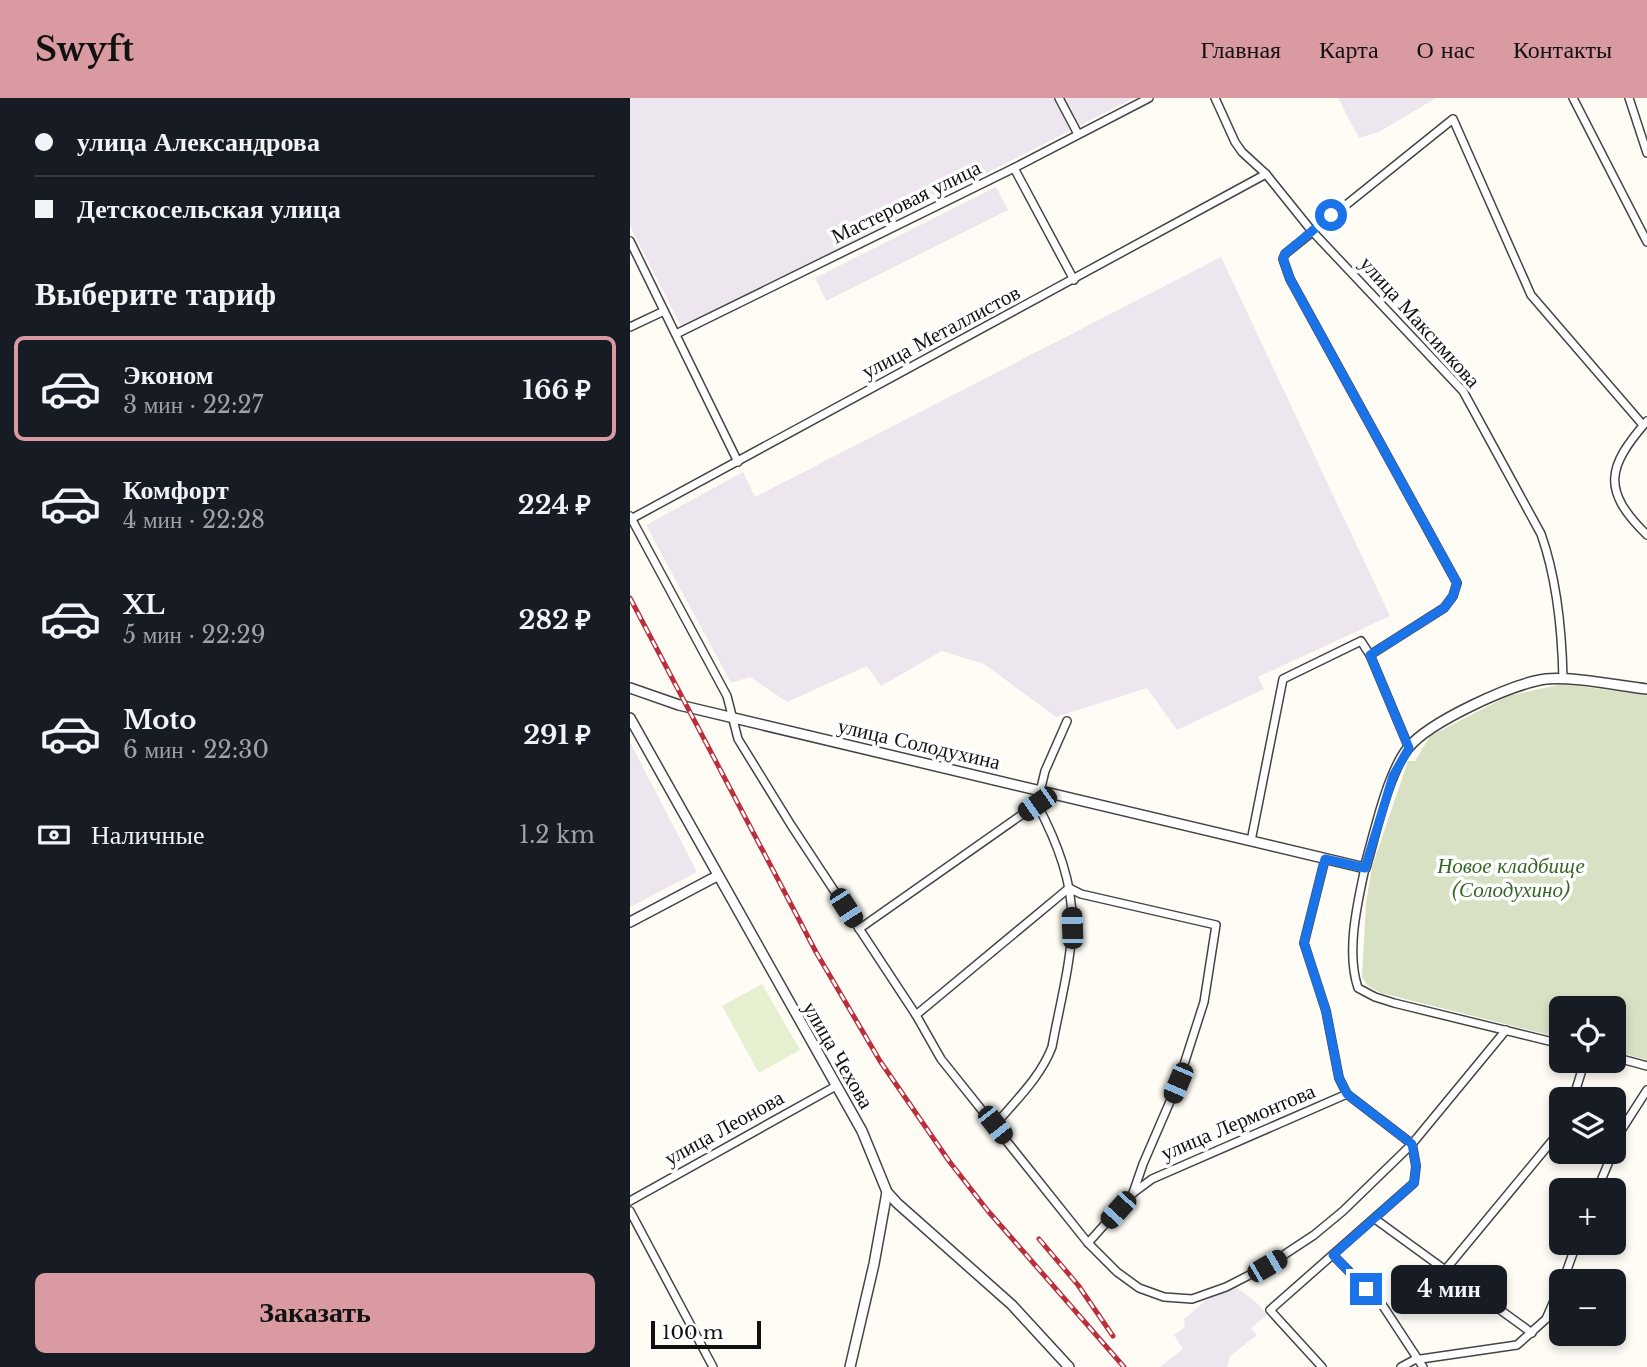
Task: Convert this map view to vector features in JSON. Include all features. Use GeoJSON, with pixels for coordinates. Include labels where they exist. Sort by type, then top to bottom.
{"type":"FeatureCollection","features":[{"type":"Feature","properties":{"kind":"street"},"geometry":{"type":"LineString","coordinates":[[1059,98],[1078,134]]}},
{"type":"Feature","properties":{"kind":"street","name":"Мастеровая улица"},"geometry":{"type":"LineString","coordinates":[[676,334],[1014,168],[1149,98]]}},
{"type":"Feature","properties":{"kind":"street","name":"улица Максимкова"},"geometry":{"type":"LineString","coordinates":[[1215,98],[1234,142],[1242,152],[1266,174],[1311,230],[1463,391],[1541,534],[1547,551],[1563,643],[1563,679]]}},
{"type":"Feature","properties":{"kind":"street"},"geometry":{"type":"LineString","coordinates":[[1573,98],[1647,242]]}},
{"type":"Feature","properties":{"kind":"street"},"geometry":{"type":"LineString","coordinates":[[1629,98],[1647,153]]}},
{"type":"Feature","properties":{"kind":"street"},"geometry":{"type":"LineString","coordinates":[[1370,655],[1444,608],[1453,596],[1457,583],[1290,279],[1283,259],[1311,230],[1453,119],[1531,295],[1645,423],[1622,452],[1614,468],[1621,506],[1647,535]]}},
{"type":"Feature","properties":{"kind":"street"},"geometry":{"type":"LineString","coordinates":[[1014,168],[1074,280]]}},
{"type":"Feature","properties":{"kind":"street","name":"улица Металлистов"},"geometry":{"type":"LineString","coordinates":[[631,517],[738,462],[1266,174]]}},
{"type":"Feature","properties":{"kind":"street"},"geometry":{"type":"LineString","coordinates":[[630,242],[738,462]]}},
{"type":"Feature","properties":{"kind":"street"},"geometry":{"type":"LineString","coordinates":[[630,327],[664,311]]}},
{"type":"Feature","properties":{"kind":"street"},"geometry":{"type":"LineString","coordinates":[[631,517],[727,696],[738,739],[916,1015],[941,1059],[1088,1243],[1127,1280],[1152,1293],[1192,1299],[1226,1287],[1278,1260],[1343,1212],[1412,1144],[1506,1030]]}},
{"type":"Feature","properties":{"kind":"street"},"geometry":{"type":"LineString","coordinates":[[1251,841],[1283,678],[1361,641],[1370,655],[1409,748]]}},
{"type":"Feature","properties":{"kind":"street"},"geometry":{"type":"LineString","coordinates":[[1549,1041],[1394,1003],[1358,988],[1354,976],[1354,943],[1365,868],[1393,776],[1409,748],[1434,725],[1498,695],[1548,678],[1647,689]]}},
{"type":"Feature","properties":{"kind":"street","name":"улица Солодухина"},"geometry":{"type":"LineString","coordinates":[[632,690],[679,705],[1365,868]]}},
{"type":"Feature","properties":{"kind":"street","name":"улица Чехова"},"geometry":{"type":"LineString","coordinates":[[630,718],[862,1131],[887,1192],[913,1219],[1012,1304],[1069,1367]]}},
{"type":"Feature","properties":{"kind":"street"},"geometry":{"type":"LineString","coordinates":[[859,929],[1037,804],[1045,771],[1067,722]]}},
{"type":"Feature","properties":{"kind":"street"},"geometry":{"type":"LineString","coordinates":[[995,1125],[1035,1079],[1052,1047],[1070,952],[1072,928],[1069,888],[1054,834],[1037,804]]}},
{"type":"Feature","properties":{"kind":"street"},"geometry":{"type":"LineString","coordinates":[[1325,859],[1304,943],[1326,1011],[1339,1078],[1347,1094]]}},
{"type":"Feature","properties":{"kind":"street"},"geometry":{"type":"LineString","coordinates":[[630,922],[717,876]]}},
{"type":"Feature","properties":{"kind":"street"},"geometry":{"type":"LineString","coordinates":[[916,1015],[1069,888]]}},
{"type":"Feature","properties":{"kind":"street"},"geometry":{"type":"LineString","coordinates":[[1069,888],[1081,894],[1216,925],[1204,1002],[1178,1083],[1133,1193]]}},
{"type":"Feature","properties":{"kind":"street"},"geometry":{"type":"LineString","coordinates":[[1626,1060],[1647,1066]]}},
{"type":"Feature","properties":{"kind":"street","name":"улица Леонова"},"geometry":{"type":"LineString","coordinates":[[630,1201],[836,1086]]}},
{"type":"Feature","properties":{"kind":"street"},"geometry":{"type":"LineString","coordinates":[[1626,1123],[1647,1090]]}},
{"type":"Feature","properties":{"kind":"street","name":"улица Лермонтова"},"geometry":{"type":"LineString","coordinates":[[1088,1243],[1133,1193],[1152,1179],[1347,1094],[1412,1144]]}},
{"type":"Feature","properties":{"kind":"street"},"geometry":{"type":"LineString","coordinates":[[1322,1367],[1270,1310],[1414,1183],[1416,1166],[1412,1144]]}},
{"type":"Feature","properties":{"kind":"street"},"geometry":{"type":"LineString","coordinates":[[1446,1269],[1549,1145]]}},
{"type":"Feature","properties":{"kind":"street"},"geometry":{"type":"LineString","coordinates":[[850,1367],[874,1264],[887,1192]]}},
{"type":"Feature","properties":{"kind":"street"},"geometry":{"type":"LineString","coordinates":[[630,1211],[713,1367]]}},
{"type":"Feature","properties":{"kind":"street"},"geometry":{"type":"LineString","coordinates":[[1375,1219],[1532,1333]]}},
{"type":"Feature","properties":{"kind":"street"},"geometry":{"type":"LineString","coordinates":[[1333,1255],[1382,1306],[1423,1367]]}},
{"type":"Feature","properties":{"kind":"street"},"geometry":{"type":"LineString","coordinates":[[1401,1367],[1419,1359],[1517,1345],[1546,1320],[1549,1313]]}},
{"type":"Feature","properties":{"kind":"shaded area"},"geometry":{"type":"Polygon","coordinates":[[[630,98],[1134,98],[682,328],[630,226],[630,98]]]}},
{"type":"Feature","properties":{"kind":"shaded area"},"geometry":{"type":"Polygon","coordinates":[[[1338,98],[1436,98],[1379,132],[1359,138],[1338,98]]]}},
{"type":"Feature","properties":{"kind":"shaded area"},"geometry":{"type":"Polygon","coordinates":[[[996,187],[1008,210],[826,301],[815,278],[996,187]]]}},
{"type":"Feature","properties":{"kind":"shaded area"},"geometry":{"type":"Polygon","coordinates":[[[1221,257],[1390,616],[1258,677],[1264,689],[1177,730],[1147,688],[1056,717],[984,664],[942,651],[881,686],[867,666],[787,702],[750,677],[731,683],[646,525],[743,472],[755,497],[1221,257]]]}},
{"type":"Feature","properties":{"kind":"shaded area"},"geometry":{"type":"Polygon","coordinates":[[[630,742],[697,872],[630,907],[630,742]]]}},
{"type":"Feature","properties":{"kind":"shaded area"},"geometry":{"type":"Polygon","coordinates":[[[1235,1286],[1258,1304],[1267,1315],[1251,1328],[1257,1335],[1230,1356],[1227,1367],[1160,1367],[1183,1349],[1174,1335],[1185,1327],[1184,1319],[1218,1290],[1235,1286]]]}},
{"type":"Feature","properties":{"kind":"green space","name":"Новое кладбище (Солодухино)"},"geometry":{"type":"Polygon","coordinates":[[[1562,684],[1647,695],[1647,1060],[1626,1054],[1626,996],[1549,996],[1549,1035],[1381,993],[1368,986],[1362,977],[1366,903],[1372,867],[1408,761],[1415,761],[1430,736],[1508,696],[1562,684]]]}},
{"type":"Feature","properties":{"kind":"green space"},"geometry":{"type":"Polygon","coordinates":[[[762,984],[800,1050],[759,1073],[722,1006],[762,984]]]}},
{"type":"Feature","properties":{"kind":"railway"},"geometry":{"type":"LineString","coordinates":[[630,598],[816,952],[880,1061],[949,1161],[988,1211],[1124,1367]]}},
{"type":"Feature","properties":{"kind":"railway"},"geometry":{"type":"LineString","coordinates":[[1039,1239],[1078,1285],[1113,1336]]}},
{"type":"Feature","properties":{"kind":"route"},"geometry":{"type":"LineString","coordinates":[[1331,215],[1311,230],[1283,259],[1290,279],[1457,583],[1453,596],[1444,608],[1370,655],[1409,748],[1393,776],[1365,868],[1325,859],[1304,943],[1326,1011],[1339,1078],[1347,1094],[1412,1144],[1416,1166],[1414,1183],[1333,1255],[1366,1289]]}}]}
